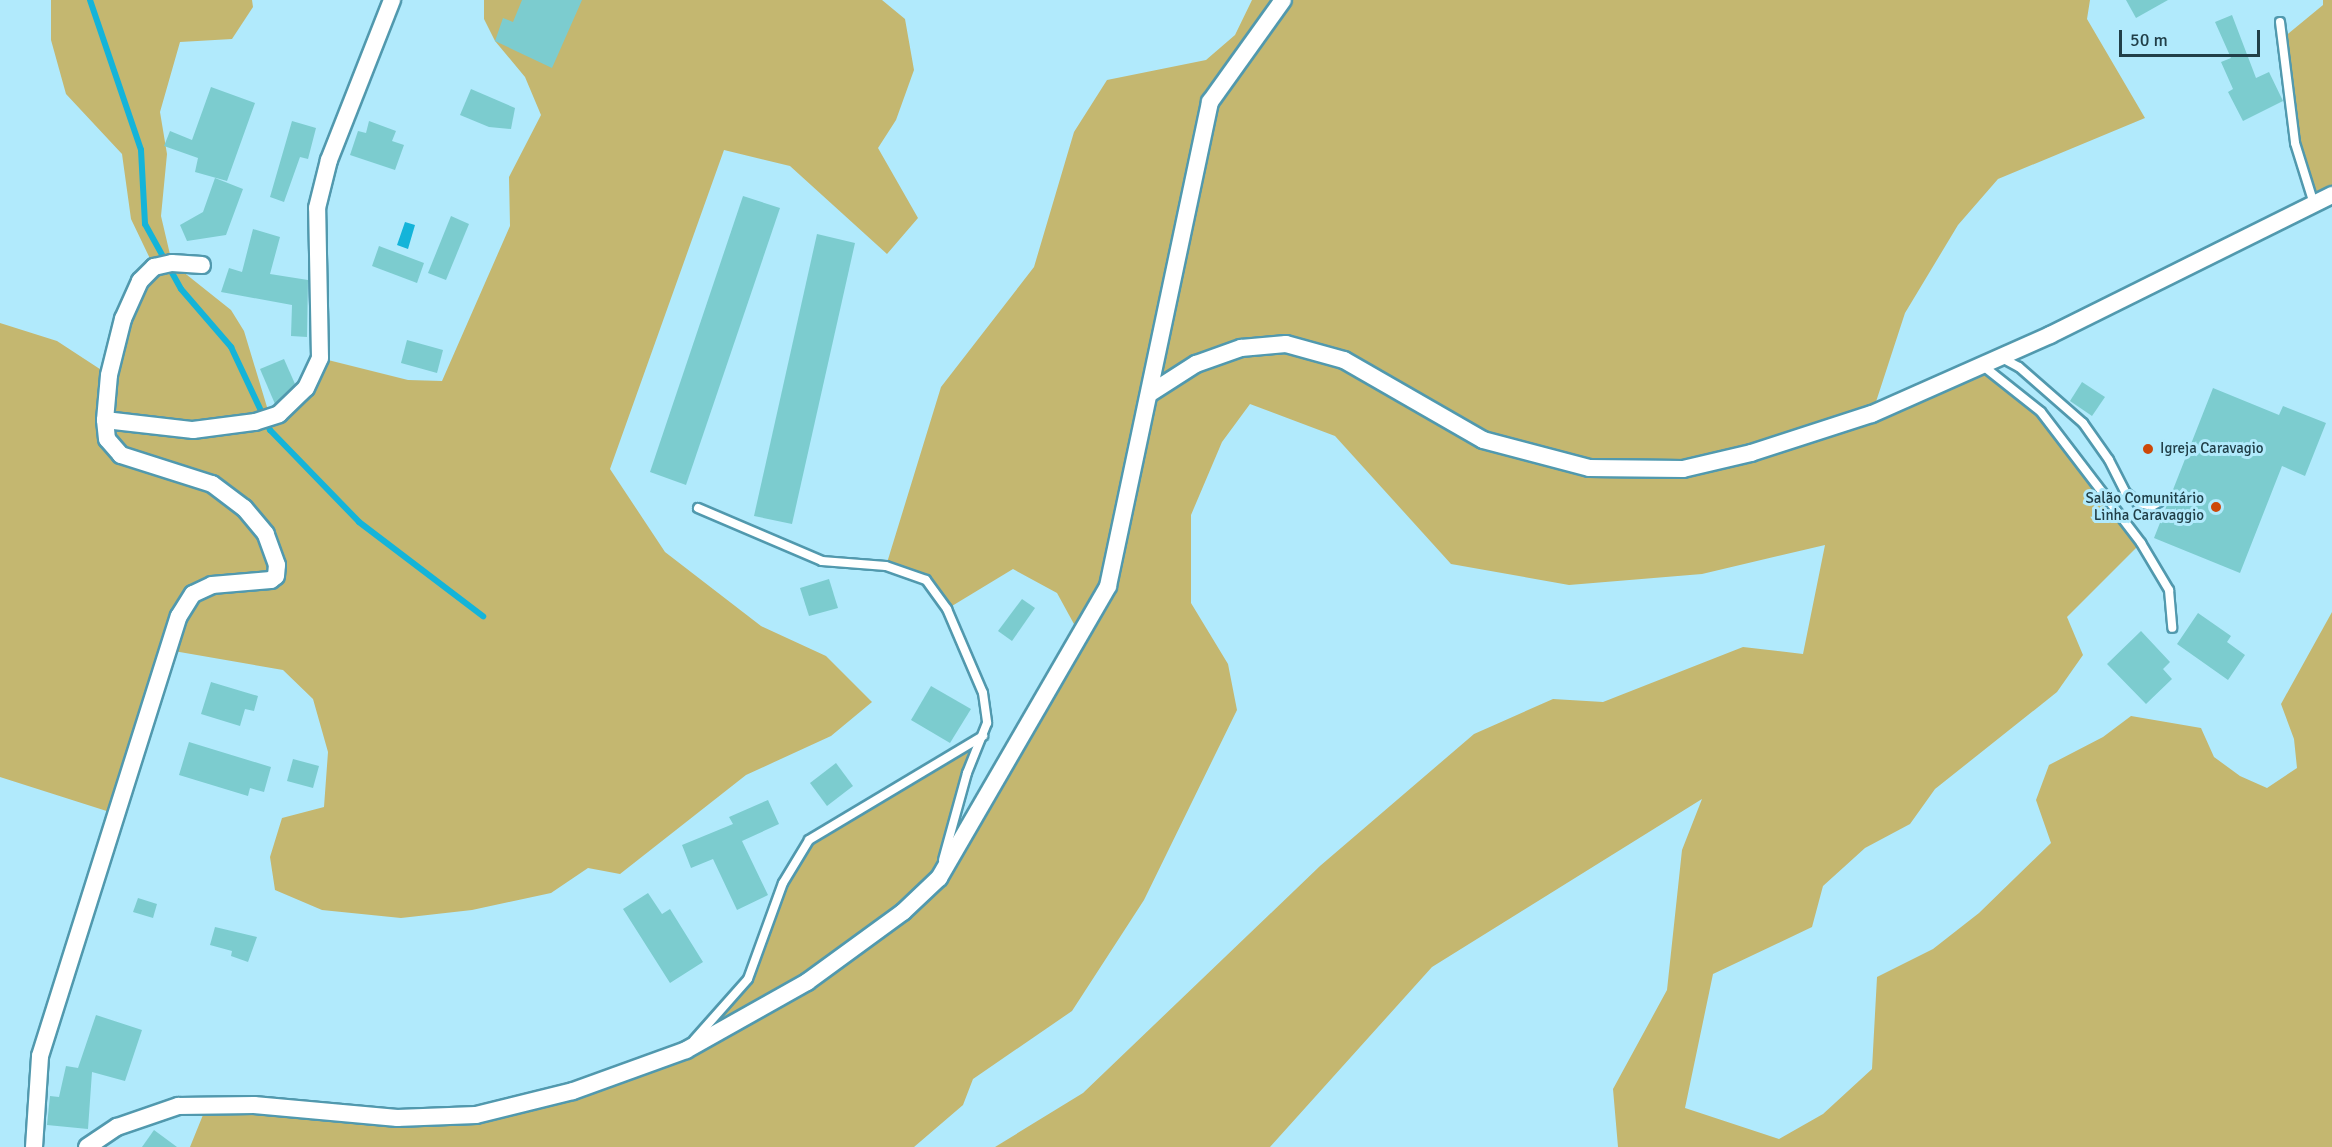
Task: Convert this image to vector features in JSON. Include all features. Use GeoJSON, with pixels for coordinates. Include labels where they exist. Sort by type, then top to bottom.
{"type":"FeatureCollection","features":[{"type":"Feature","properties":{"kind":"street"},"geometry":{"type":"LineString","coordinates":[[105,420],[193,430],[255,422],[279,414],[306,388],[320,358],[317,208],[329,160],[392,0]]}},
{"type":"Feature","properties":{"kind":"street"},"geometry":{"type":"LineString","coordinates":[[87,1147],[117,1127],[178,1106],[254,1105],[397,1119],[476,1115],[573,1091],[686,1050],[807,982],[903,912],[939,878],[1108,586],[1210,102],[1283,0]]}},
{"type":"Feature","properties":{"kind":"street"},"geometry":{"type":"LineString","coordinates":[[1149,394],[1196,364],[1241,348],[1286,344],[1344,360],[1483,440],[1589,468],[1683,469],[1751,453],[1872,414],[1999,357],[2332,195]]}},
{"type":"Feature","properties":{"kind":"street"},"geometry":{"type":"LineString","coordinates":[[34,1147],[40,1056],[179,616],[194,594],[212,585],[271,580],[276,576],[277,565],[266,534],[244,508],[213,484],[121,455],[107,439],[105,420],[109,375],[123,319],[140,281],[154,267],[172,263],[202,265]]}},
{"type":"Feature","properties":{"kind":"lane"},"geometry":{"type":"LineString","coordinates":[[2280,22],[2295,143],[2314,204]]}},
{"type":"Feature","properties":{"kind":"lane"},"geometry":{"type":"LineString","coordinates":[[1999,357],[2019,367],[2083,423],[2109,460],[2125,492],[2138,503],[2152,506],[2159,502]]}},
{"type":"Feature","properties":{"kind":"lane"},"geometry":{"type":"LineString","coordinates":[[1982,365],[2041,412],[2141,543],[2169,590],[2172,628]]}},
{"type":"Feature","properties":{"kind":"lane"},"geometry":{"type":"LineString","coordinates":[[698,508],[822,561],[886,566],[926,580],[947,609],[983,693],[987,723],[952,820],[939,878]]}},
{"type":"Feature","properties":{"kind":"lane"},"geometry":{"type":"LineString","coordinates":[[686,1050],[748,979],[783,883],[809,840],[982,736]]}},
{"type":"Feature","properties":{"kind":"shaded area"},"geometry":{"type":"Polygon","coordinates":[[[51,0],[252,0],[253,7],[232,39],[180,42],[160,112],[167,154],[161,216],[172,263],[231,310],[244,331],[270,417],[279,413],[320,358],[408,380],[442,381],[510,226],[509,177],[541,115],[525,77],[495,41],[484,19],[484,0],[882,0],[905,19],[914,70],[896,120],[878,148],[918,218],[887,254],[790,166],[724,150],[610,469],[665,552],[761,626],[826,656],[872,702],[831,736],[746,775],[620,874],[588,868],[551,893],[472,910],[401,918],[322,910],[275,890],[270,857],[282,818],[324,807],[328,752],[313,699],[283,670],[168,650],[116,814],[0,777],[0,323],[57,341],[109,375],[123,319],[154,267],[131,219],[122,154],[66,94],[51,40],[51,0]]]}},
{"type":"Feature","properties":{"kind":"shaded area"},"geometry":{"type":"Polygon","coordinates":[[[1252,0],[2090,0],[2087,19],[2145,118],[1998,179],[1958,225],[1905,313],[1872,414],[1982,365],[2041,412],[2141,543],[2067,617],[2083,655],[2057,692],[1935,789],[1910,824],[1865,848],[1823,886],[1812,927],[1713,974],[1685,1108],[1779,1139],[1823,1114],[1872,1069],[1877,977],[1933,949],[1979,913],[2051,843],[2036,800],[2049,765],[2103,737],[2131,716],[2201,728],[2214,757],[2240,776],[2267,788],[2297,768],[2294,739],[2281,704],[2332,612],[2332,1147],[1618,1147],[1613,1089],[1667,990],[1682,850],[1702,799],[1432,967],[1270,1147],[995,1147],[1083,1093],[1320,866],[1474,734],[1553,699],[1603,702],[1743,647],[1803,654],[1825,545],[1702,574],[1569,585],[1451,564],[1335,436],[1250,404],[1222,442],[1191,515],[1191,603],[1228,664],[1237,710],[1144,900],[1072,1011],[973,1079],[963,1105],[914,1147],[190,1147],[207,1105],[476,1115],[685,1050],[748,979],[783,883],[809,840],[983,736],[940,875],[1080,635],[1057,593],[1013,569],[947,609],[926,580],[886,566],[941,387],[1034,267],[1074,132],[1107,80],[1206,60],[1235,35],[1252,0]]]}},
{"type":"Feature","properties":{"kind":"shaded area"},"geometry":{"type":"Polygon","coordinates":[[[2323,0],[2332,0],[2332,195],[2314,204],[2295,143],[2283,38],[2323,5],[2323,0]]]}},
{"type":"Feature","properties":{"kind":"water"},"geometry":{"type":"Polygon","coordinates":[[[405,222],[415,225],[408,249],[397,245],[405,222]]]}},
{"type":"Feature","properties":{"kind":"building"},"geometry":{"type":"Polygon","coordinates":[[[522,0],[582,0],[552,68],[495,41],[503,18],[513,22],[522,0]]]}},
{"type":"Feature","properties":{"kind":"building"},"geometry":{"type":"Polygon","coordinates":[[[2126,0],[2168,0],[2136,18],[2126,0]]]}},
{"type":"Feature","properties":{"kind":"building"},"geometry":{"type":"Polygon","coordinates":[[[2232,15],[2256,78],[2269,72],[2283,101],[2243,121],[2228,92],[2233,89],[2221,62],[2231,58],[2215,22],[2232,15]]]}},
{"type":"Feature","properties":{"kind":"building"},"geometry":{"type":"Polygon","coordinates":[[[211,87],[255,103],[227,181],[195,172],[198,158],[164,146],[170,131],[192,140],[211,87]]]}},
{"type":"Feature","properties":{"kind":"building"},"geometry":{"type":"Polygon","coordinates":[[[471,89],[515,108],[511,129],[489,127],[460,115],[471,89]]]}},
{"type":"Feature","properties":{"kind":"building"},"geometry":{"type":"Polygon","coordinates":[[[292,121],[316,128],[308,159],[300,157],[284,202],[270,197],[292,121]]]}},
{"type":"Feature","properties":{"kind":"building"},"geometry":{"type":"Polygon","coordinates":[[[369,121],[396,131],[392,141],[404,145],[395,170],[350,155],[358,131],[366,133],[369,121]]]}},
{"type":"Feature","properties":{"kind":"building"},"geometry":{"type":"Polygon","coordinates":[[[215,178],[243,189],[226,235],[187,241],[180,225],[203,212],[215,178]]]}},
{"type":"Feature","properties":{"kind":"building"},"geometry":{"type":"Polygon","coordinates":[[[743,196],[780,208],[686,485],[650,472],[743,196]]]}},
{"type":"Feature","properties":{"kind":"building"},"geometry":{"type":"Polygon","coordinates":[[[451,216],[469,224],[446,280],[428,273],[451,216]]]}},
{"type":"Feature","properties":{"kind":"building"},"geometry":{"type":"Polygon","coordinates":[[[253,229],[280,237],[270,274],[308,280],[307,337],[291,336],[292,305],[221,292],[229,268],[242,272],[253,229]]]}},
{"type":"Feature","properties":{"kind":"building"},"geometry":{"type":"Polygon","coordinates":[[[817,234],[855,243],[792,524],[754,516],[817,234]]]}},
{"type":"Feature","properties":{"kind":"building"},"geometry":{"type":"Polygon","coordinates":[[[379,246],[424,263],[417,283],[372,266],[379,246]]]}},
{"type":"Feature","properties":{"kind":"building"},"geometry":{"type":"Polygon","coordinates":[[[407,340],[443,350],[437,373],[401,363],[407,340]]]}},
{"type":"Feature","properties":{"kind":"building"},"geometry":{"type":"Polygon","coordinates":[[[284,359],[295,384],[275,404],[260,369],[284,359]]]}},
{"type":"Feature","properties":{"kind":"building"},"geometry":{"type":"Polygon","coordinates":[[[2082,382],[2105,397],[2092,416],[2070,401],[2082,382]]]}},
{"type":"Feature","properties":{"kind":"building","name":"Salão Comunitário Linha Caravaggio"},"geometry":{"type":"Polygon","coordinates":[[[2213,388],[2279,415],[2283,406],[2326,423],[2305,476],[2282,466],[2240,573],[2154,538],[2213,388]]]}},
{"type":"Feature","properties":{"kind":"building"},"geometry":{"type":"Polygon","coordinates":[[[829,579],[838,608],[809,616],[800,588],[829,579]]]}},
{"type":"Feature","properties":{"kind":"building"},"geometry":{"type":"Polygon","coordinates":[[[1022,599],[1035,608],[1012,641],[998,631],[1022,599]]]}},
{"type":"Feature","properties":{"kind":"building"},"geometry":{"type":"Polygon","coordinates":[[[2198,613],[2231,636],[2227,642],[2245,655],[2228,680],[2177,644],[2198,613]]]}},
{"type":"Feature","properties":{"kind":"building"},"geometry":{"type":"Polygon","coordinates":[[[2141,631],[2170,662],[2163,669],[2172,679],[2146,704],[2107,664],[2141,631]]]}},
{"type":"Feature","properties":{"kind":"building"},"geometry":{"type":"Polygon","coordinates":[[[211,682],[258,696],[254,711],[245,709],[240,726],[201,714],[211,682]]]}},
{"type":"Feature","properties":{"kind":"building"},"geometry":{"type":"Polygon","coordinates":[[[931,686],[971,709],[950,743],[911,720],[931,686]]]}},
{"type":"Feature","properties":{"kind":"building"},"geometry":{"type":"Polygon","coordinates":[[[189,742],[271,767],[264,792],[250,788],[248,796],[179,775],[189,742]]]}},
{"type":"Feature","properties":{"kind":"building"},"geometry":{"type":"Polygon","coordinates":[[[293,759],[319,766],[313,788],[287,781],[293,759]]]}},
{"type":"Feature","properties":{"kind":"building"},"geometry":{"type":"Polygon","coordinates":[[[836,763],[853,786],[827,806],[810,783],[836,763]]]}},
{"type":"Feature","properties":{"kind":"building"},"geometry":{"type":"Polygon","coordinates":[[[768,800],[779,824],[742,841],[768,895],[737,910],[713,859],[691,868],[682,845],[733,824],[729,817],[768,800]]]}},
{"type":"Feature","properties":{"kind":"building"},"geometry":{"type":"Polygon","coordinates":[[[648,893],[662,914],[670,909],[703,962],[670,983],[623,909],[648,893]]]}},
{"type":"Feature","properties":{"kind":"building"},"geometry":{"type":"Polygon","coordinates":[[[138,898],[157,904],[153,918],[133,912],[138,898]]]}},
{"type":"Feature","properties":{"kind":"building"},"geometry":{"type":"Polygon","coordinates":[[[215,927],[257,937],[248,962],[231,956],[232,951],[210,945],[215,927]]]}},
{"type":"Feature","properties":{"kind":"building"},"geometry":{"type":"Polygon","coordinates":[[[96,1015],[142,1030],[125,1081],[92,1072],[88,1129],[47,1125],[50,1096],[59,1097],[66,1066],[78,1068],[96,1015]]]}},
{"type":"Feature","properties":{"kind":"building"},"geometry":{"type":"Polygon","coordinates":[[[154,1130],[177,1147],[142,1147],[154,1130]]]}},
{"type":"Feature","properties":{"kind":"waterway"},"geometry":{"type":"LineString","coordinates":[[90,0],[141,150],[145,224],[181,289],[231,347],[270,430],[359,522],[483,616]]}},
{"type":"Feature","properties":{"kind":"place","name":"Igreja Caravagio"},"geometry":{"type":"Point","coordinates":[2148,449]}},
{"type":"Feature","properties":{"kind":"place","name":"Salão Comunitário Linha Caravaggio"},"geometry":{"type":"Point","coordinates":[2216,507]}}]}
